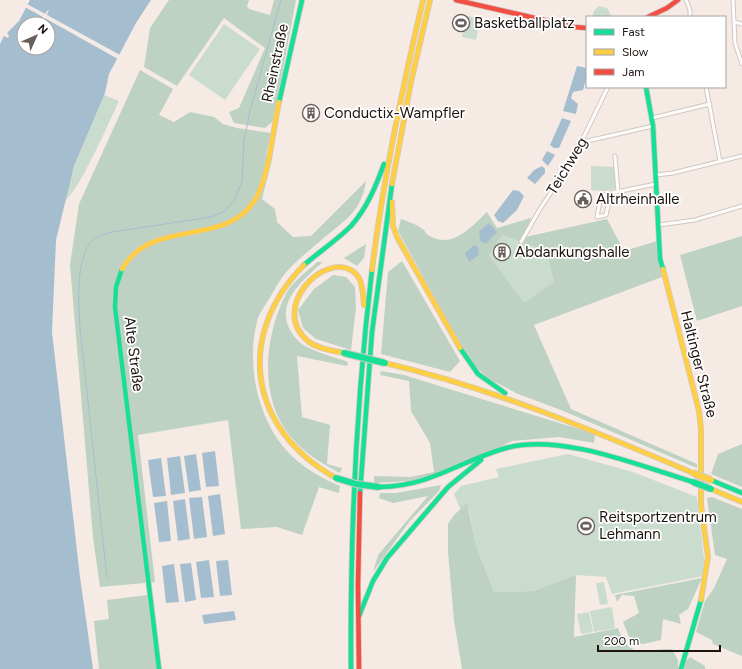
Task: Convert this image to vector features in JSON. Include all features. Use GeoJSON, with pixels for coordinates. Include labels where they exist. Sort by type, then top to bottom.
{"type":"FeatureCollection","features":[{"type":"Feature","properties":{"kind":"main road","name":"Rheinstraße"},"geometry":{"type":"LineString","coordinates":[[273,131],[302,0]]}},
{"type":"Feature","properties":{"kind":"main road"},"geometry":{"type":"LineString","coordinates":[[352,669],[350,553],[352,493],[354,441],[365,314],[389,149],[422,0]]}},
{"type":"Feature","properties":{"kind":"main road"},"geometry":{"type":"LineString","coordinates":[[359,669],[359,495],[365,396],[376,286],[392,182],[410,86],[430,0]]}},
{"type":"Feature","properties":{"kind":"main road"},"geometry":{"type":"LineString","coordinates":[[456,0],[566,25],[586,28]]}},
{"type":"Feature","properties":{"kind":"main road"},"geometry":{"type":"LineString","coordinates":[[650,16],[667,8],[678,0]]}},
{"type":"Feature","properties":{"kind":"main road","name":"Haltinger Straße"},"geometry":{"type":"LineString","coordinates":[[646,88],[653,126],[660,259],[700,417],[701,429],[701,504],[708,557],[703,592],[681,669]]}},
{"type":"Feature","properties":{"kind":"main road","name":"Alte Straße"},"geometry":{"type":"LineString","coordinates":[[159,669],[115,307],[116,286],[118,277],[126,261],[137,250],[148,243],[168,236],[225,225],[243,213],[257,197],[273,131]]}},
{"type":"Feature","properties":{"kind":"main road"},"geometry":{"type":"LineString","coordinates":[[389,149],[375,189],[355,221],[304,265],[280,293],[266,320],[260,360],[262,385],[265,399],[277,425],[293,448],[304,458],[336,478],[356,484],[378,487],[397,487],[425,482],[490,454],[521,445],[562,445],[597,453],[693,482],[742,502]]}},
{"type":"Feature","properties":{"kind":"main road"},"geometry":{"type":"LineString","coordinates":[[392,182],[393,226],[403,250],[472,366],[488,382],[513,398]]}},
{"type":"Feature","properties":{"kind":"main road"},"geometry":{"type":"LineString","coordinates":[[365,314],[360,280],[355,273],[348,268],[339,266],[324,270],[308,283],[297,297],[292,311],[293,319],[299,333],[310,343],[344,354],[477,386],[513,398],[742,493]]}},
{"type":"Feature","properties":{"kind":"main road"},"geometry":{"type":"LineString","coordinates":[[358,622],[369,590],[380,568],[441,495],[463,474],[490,454]]}},
{"type":"Feature","properties":{"kind":"street"},"geometry":{"type":"LineString","coordinates":[[686,0],[690,10],[690,16]]}},
{"type":"Feature","properties":{"kind":"street"},"geometry":{"type":"LineString","coordinates":[[733,0],[735,43],[742,64]]}},
{"type":"Feature","properties":{"kind":"street"},"geometry":{"type":"LineString","coordinates":[[734,22],[742,24]]}},
{"type":"Feature","properties":{"kind":"street","name":"Teichweg"},"geometry":{"type":"LineString","coordinates":[[521,242],[540,209],[583,142],[608,88]]}},
{"type":"Feature","properties":{"kind":"street"},"geometry":{"type":"LineString","coordinates":[[706,88],[720,161]]}},
{"type":"Feature","properties":{"kind":"street"},"geometry":{"type":"LineString","coordinates":[[652,118],[710,104]]}},
{"type":"Feature","properties":{"kind":"street"},"geometry":{"type":"LineString","coordinates":[[583,142],[653,126]]}},
{"type":"Feature","properties":{"kind":"street"},"geometry":{"type":"LineString","coordinates":[[615,156],[618,192]]}},
{"type":"Feature","properties":{"kind":"street"},"geometry":{"type":"LineString","coordinates":[[656,175],[673,173],[742,156]]}},
{"type":"Feature","properties":{"kind":"street"},"geometry":{"type":"LineString","coordinates":[[611,193],[606,215],[597,217],[601,196],[611,193],[656,184]]}},
{"type":"Feature","properties":{"kind":"street"},"geometry":{"type":"LineString","coordinates":[[659,225],[695,220],[742,206]]}},
{"type":"Feature","properties":{"kind":"green space"},"geometry":{"type":"Polygon","coordinates":[[[169,0],[249,0],[247,6],[249,9],[270,15],[274,0],[296,0],[274,117],[272,122],[265,128],[234,123],[229,112],[239,108],[265,48],[224,18],[177,86],[144,67],[150,28],[169,0]]]}},
{"type":"Feature","properties":{"kind":"green space"},"geometry":{"type":"Polygon","coordinates":[[[599,6],[607,8],[611,16],[592,16],[594,11],[599,6]]]}},
{"type":"Feature","properties":{"kind":"green space"},"geometry":{"type":"Polygon","coordinates":[[[466,16],[480,18],[476,40],[462,37],[465,25],[464,27],[457,25],[458,19],[465,20],[466,16]]]}},
{"type":"Feature","properties":{"kind":"green space"},"geometry":{"type":"Polygon","coordinates":[[[224,24],[260,49],[225,100],[189,75],[224,24]]]}},
{"type":"Feature","properties":{"kind":"green space"},"geometry":{"type":"Polygon","coordinates":[[[140,70],[173,89],[159,115],[174,122],[190,112],[214,117],[223,124],[237,128],[271,133],[266,154],[273,155],[262,199],[275,209],[277,222],[293,237],[311,236],[366,181],[360,202],[349,217],[298,260],[281,279],[259,316],[255,328],[253,350],[254,373],[258,395],[267,420],[274,433],[282,445],[301,464],[340,486],[339,493],[319,487],[302,535],[277,527],[241,529],[228,420],[138,435],[155,582],[100,587],[93,538],[70,265],[79,204],[140,70]]]}},
{"type":"Feature","properties":{"kind":"green space"},"geometry":{"type":"Polygon","coordinates":[[[104,95],[119,101],[85,172],[70,196],[64,201],[74,166],[104,95]]]}},
{"type":"Feature","properties":{"kind":"green space"},"geometry":{"type":"Polygon","coordinates":[[[591,166],[614,167],[616,189],[604,191],[591,190],[591,166]]]}},
{"type":"Feature","properties":{"kind":"green space"},"geometry":{"type":"Polygon","coordinates":[[[487,212],[497,228],[531,218],[525,237],[607,219],[624,251],[657,241],[662,277],[534,325],[571,409],[697,464],[697,468],[561,410],[518,394],[488,378],[474,365],[467,356],[398,231],[401,219],[419,227],[428,235],[437,239],[453,239],[467,230],[487,212]],[[502,235],[489,255],[524,303],[554,282],[546,251],[502,235]]]}},
{"type":"Feature","properties":{"kind":"green space"},"geometry":{"type":"Polygon","coordinates":[[[502,235],[546,251],[554,282],[524,304],[489,255],[502,235]]]}},
{"type":"Feature","properties":{"kind":"green space"},"geometry":{"type":"Polygon","coordinates":[[[742,236],[742,306],[697,321],[680,255],[742,236]]]}},
{"type":"Feature","properties":{"kind":"green space"},"geometry":{"type":"Polygon","coordinates":[[[366,244],[364,258],[357,266],[344,258],[366,244]]]}},
{"type":"Feature","properties":{"kind":"green space"},"geometry":{"type":"Polygon","coordinates":[[[402,261],[460,361],[450,372],[381,354],[388,272],[402,261]]]}},
{"type":"Feature","properties":{"kind":"green space"},"geometry":{"type":"Polygon","coordinates":[[[317,262],[323,262],[300,284],[289,301],[286,310],[286,320],[292,333],[302,344],[317,352],[348,362],[347,366],[297,356],[302,417],[330,425],[327,464],[342,468],[340,473],[314,458],[291,437],[280,421],[273,404],[269,385],[269,346],[279,309],[290,288],[317,262]]]}},
{"type":"Feature","properties":{"kind":"green space"},"geometry":{"type":"Polygon","coordinates":[[[333,275],[346,277],[355,287],[356,308],[351,350],[316,339],[303,328],[298,310],[314,289],[333,275]]]}},
{"type":"Feature","properties":{"kind":"green space"},"geometry":{"type":"Polygon","coordinates":[[[381,371],[404,375],[595,434],[594,443],[559,437],[512,441],[454,470],[410,481],[374,483],[374,476],[410,477],[434,472],[430,443],[411,411],[409,381],[380,375],[381,371]]]}},
{"type":"Feature","properties":{"kind":"green space"},"geometry":{"type":"Polygon","coordinates":[[[742,444],[742,487],[711,474],[718,454],[742,444]]]}},
{"type":"Feature","properties":{"kind":"green space","name":"Reitsportzentrum Lehmann"},"geometry":{"type":"Polygon","coordinates":[[[568,454],[633,472],[697,497],[704,559],[703,576],[612,594],[606,577],[576,575],[533,591],[494,592],[476,546],[469,510],[461,511],[454,494],[461,486],[499,477],[496,469],[568,454]]]}},
{"type":"Feature","properties":{"kind":"green space"},"geometry":{"type":"Polygon","coordinates":[[[441,485],[439,491],[409,522],[373,572],[378,555],[428,496],[393,503],[379,498],[380,493],[396,493],[441,485]]]}},
{"type":"Feature","properties":{"kind":"green space"},"geometry":{"type":"Polygon","coordinates":[[[712,497],[742,509],[742,656],[713,644],[712,640],[696,632],[705,601],[714,588],[727,559],[715,555],[707,498],[712,497]]]}},
{"type":"Feature","properties":{"kind":"green space"},"geometry":{"type":"Polygon","coordinates":[[[467,503],[476,546],[494,592],[533,591],[576,575],[574,637],[618,628],[623,639],[633,649],[646,651],[672,649],[678,660],[678,669],[462,669],[454,621],[448,552],[448,524],[454,515],[467,503]]]}},
{"type":"Feature","properties":{"kind":"green space"},"geometry":{"type":"Polygon","coordinates":[[[702,578],[688,609],[679,615],[681,624],[663,619],[661,640],[643,644],[631,642],[623,622],[639,613],[634,596],[622,595],[617,602],[615,595],[702,578]]]}},
{"type":"Feature","properties":{"kind":"green space"},"geometry":{"type":"Polygon","coordinates":[[[604,582],[608,604],[600,605],[596,583],[604,582]]]}},
{"type":"Feature","properties":{"kind":"green space"},"geometry":{"type":"Polygon","coordinates":[[[147,595],[157,669],[99,669],[94,621],[109,619],[107,600],[147,595]]]}},
{"type":"Feature","properties":{"kind":"green space"},"geometry":{"type":"Polygon","coordinates":[[[612,607],[615,628],[594,632],[590,611],[612,607]]]}},
{"type":"Feature","properties":{"kind":"green space"},"geometry":{"type":"Polygon","coordinates":[[[589,612],[593,632],[581,634],[577,614],[589,612]]]}},
{"type":"Feature","properties":{"kind":"green space"},"geometry":{"type":"Polygon","coordinates":[[[690,657],[705,666],[705,669],[684,669],[686,661],[690,657]]]}},
{"type":"Feature","properties":{"kind":"water"},"geometry":{"type":"Polygon","coordinates":[[[30,0],[151,0],[136,23],[109,74],[105,93],[74,166],[56,240],[52,332],[80,577],[93,669],[0,669],[0,44],[4,36],[8,38],[9,36],[7,33],[16,24],[16,56],[56,56],[56,16],[46,16],[49,10],[44,16],[22,16],[30,0]]]}},
{"type":"Feature","properties":{"kind":"water"},"geometry":{"type":"Polygon","coordinates":[[[577,66],[586,68],[586,80],[583,90],[573,92],[571,98],[578,104],[576,114],[563,111],[577,66]]]}},
{"type":"Feature","properties":{"kind":"water"},"geometry":{"type":"Polygon","coordinates":[[[562,118],[571,121],[559,148],[554,148],[550,145],[562,118]]]}},
{"type":"Feature","properties":{"kind":"water"},"geometry":{"type":"Polygon","coordinates":[[[547,151],[555,155],[548,166],[542,160],[547,151]]]}},
{"type":"Feature","properties":{"kind":"water"},"geometry":{"type":"Polygon","coordinates":[[[542,166],[545,169],[545,173],[535,184],[527,178],[534,170],[542,166]]]}},
{"type":"Feature","properties":{"kind":"water"},"geometry":{"type":"Polygon","coordinates":[[[513,190],[519,191],[524,196],[517,210],[503,223],[498,221],[494,215],[513,190]]]}},
{"type":"Feature","properties":{"kind":"water"},"geometry":{"type":"Polygon","coordinates":[[[489,223],[497,232],[486,244],[480,241],[479,231],[489,223]]]}},
{"type":"Feature","properties":{"kind":"water"},"geometry":{"type":"Polygon","coordinates":[[[474,245],[478,247],[479,255],[469,262],[465,253],[474,245]]]}},
{"type":"Feature","properties":{"kind":"water"},"geometry":{"type":"Polygon","coordinates":[[[215,451],[219,486],[206,487],[202,453],[215,451]]]}},
{"type":"Feature","properties":{"kind":"water"},"geometry":{"type":"Polygon","coordinates":[[[196,454],[201,490],[189,492],[184,456],[196,454]]]}},
{"type":"Feature","properties":{"kind":"water"},"geometry":{"type":"Polygon","coordinates":[[[180,456],[185,493],[171,495],[167,458],[180,456]]]}},
{"type":"Feature","properties":{"kind":"water"},"geometry":{"type":"Polygon","coordinates":[[[161,458],[166,496],[153,497],[148,460],[161,458]]]}},
{"type":"Feature","properties":{"kind":"water"},"geometry":{"type":"Polygon","coordinates":[[[220,494],[225,534],[213,536],[208,496],[220,494]]]}},
{"type":"Feature","properties":{"kind":"water"},"geometry":{"type":"Polygon","coordinates":[[[202,497],[207,537],[194,539],[189,498],[202,497]]]}},
{"type":"Feature","properties":{"kind":"water"},"geometry":{"type":"Polygon","coordinates":[[[185,499],[190,539],[178,541],[173,501],[185,499]]]}},
{"type":"Feature","properties":{"kind":"water"},"geometry":{"type":"Polygon","coordinates":[[[167,501],[171,541],[159,542],[154,503],[167,501]]]}},
{"type":"Feature","properties":{"kind":"water"},"geometry":{"type":"Polygon","coordinates":[[[209,560],[214,597],[201,598],[196,562],[209,560]]]}},
{"type":"Feature","properties":{"kind":"water"},"geometry":{"type":"Polygon","coordinates":[[[228,560],[232,595],[220,596],[216,561],[228,560]]]}},
{"type":"Feature","properties":{"kind":"water"},"geometry":{"type":"Polygon","coordinates":[[[191,563],[196,600],[185,602],[180,564],[191,563]]]}},
{"type":"Feature","properties":{"kind":"water"},"geometry":{"type":"Polygon","coordinates":[[[174,564],[179,602],[166,603],[162,566],[174,564]]]}},
{"type":"Feature","properties":{"kind":"water"},"geometry":{"type":"Polygon","coordinates":[[[234,611],[236,620],[204,624],[202,615],[234,611]]]}},
{"type":"Feature","properties":{"kind":"pier"},"geometry":{"type":"Polygon","coordinates":[[[27,4],[49,16],[41,16],[25,7],[27,4]]]}},
{"type":"Feature","properties":{"kind":"pier"},"geometry":{"type":"Polygon","coordinates":[[[56,20],[120,55],[118,59],[56,24],[56,20]]]}},
{"type":"Feature","properties":{"kind":"waterway"},"geometry":{"type":"LineString","coordinates":[[107,578],[80,328],[79,293],[81,265],[84,253],[90,244],[100,235],[211,217],[225,211],[235,199],[242,181],[244,141],[250,111],[281,0]]}},
{"type":"Feature","properties":{"kind":"traffic: fast"},"geometry":{"type":"LineString","coordinates":[[279,102],[302,0]]}},
{"type":"Feature","properties":{"kind":"traffic: fast"},"geometry":{"type":"LineString","coordinates":[[646,88],[653,126],[660,259],[663,269]]}},
{"type":"Feature","properties":{"kind":"traffic: fast"},"geometry":{"type":"LineString","coordinates":[[304,265],[340,236],[357,219],[378,180],[384,164]]}},
{"type":"Feature","properties":{"kind":"traffic: fast"},"geometry":{"type":"LineString","coordinates":[[360,493],[372,332],[392,184]]}},
{"type":"Feature","properties":{"kind":"traffic: fast"},"geometry":{"type":"LineString","coordinates":[[122,269],[116,287],[115,307],[159,669]]}},
{"type":"Feature","properties":{"kind":"traffic: fast"},"geometry":{"type":"LineString","coordinates":[[351,669],[355,469],[366,320],[372,270]]}},
{"type":"Feature","properties":{"kind":"traffic: fast"},"geometry":{"type":"LineString","coordinates":[[460,348],[478,374],[505,393]]}},
{"type":"Feature","properties":{"kind":"traffic: fast"},"geometry":{"type":"LineString","coordinates":[[344,353],[385,363]]}},
{"type":"Feature","properties":{"kind":"traffic: fast"},"geometry":{"type":"LineString","coordinates":[[379,487],[398,486],[430,478],[489,453],[528,444],[551,445],[600,453],[693,482]]}},
{"type":"Feature","properties":{"kind":"traffic: fast"},"geometry":{"type":"LineString","coordinates":[[359,616],[373,581],[387,558],[448,487],[481,460]]}},
{"type":"Feature","properties":{"kind":"traffic: fast"},"geometry":{"type":"LineString","coordinates":[[336,478],[356,484],[379,487]]}},
{"type":"Feature","properties":{"kind":"traffic: fast"},"geometry":{"type":"LineString","coordinates":[[711,480],[742,493]]}},
{"type":"Feature","properties":{"kind":"traffic: fast"},"geometry":{"type":"LineString","coordinates":[[693,482],[711,489]]}},
{"type":"Feature","properties":{"kind":"traffic: fast"},"geometry":{"type":"LineString","coordinates":[[681,669],[701,600]]}},
{"type":"Feature","properties":{"kind":"traffic: slow"},"geometry":{"type":"LineString","coordinates":[[372,270],[376,236],[394,134],[423,0]]}},
{"type":"Feature","properties":{"kind":"traffic: slow"},"geometry":{"type":"LineString","coordinates":[[392,184],[411,82],[430,0]]}},
{"type":"Feature","properties":{"kind":"traffic: slow"},"geometry":{"type":"LineString","coordinates":[[122,269],[135,253],[152,243],[170,237],[226,224],[242,215],[255,200],[264,179],[279,102]]}},
{"type":"Feature","properties":{"kind":"traffic: slow"},"geometry":{"type":"LineString","coordinates":[[392,202],[393,226],[397,237],[460,348]]}},
{"type":"Feature","properties":{"kind":"traffic: slow"},"geometry":{"type":"LineString","coordinates":[[304,265],[282,293],[267,321],[260,351],[261,380],[269,408],[284,434],[307,458],[336,478]]}},
{"type":"Feature","properties":{"kind":"traffic: slow"},"geometry":{"type":"LineString","coordinates":[[344,353],[322,348],[309,342],[298,329],[294,314],[297,299],[305,286],[317,275],[330,269],[343,267],[358,276],[362,288],[364,305]]}},
{"type":"Feature","properties":{"kind":"traffic: slow"},"geometry":{"type":"LineString","coordinates":[[663,269],[699,411],[701,429],[701,505],[708,557],[701,600]]}},
{"type":"Feature","properties":{"kind":"traffic: slow"},"geometry":{"type":"LineString","coordinates":[[385,363],[425,373],[503,397],[617,441],[693,473]]}},
{"type":"Feature","properties":{"kind":"traffic: slow"},"geometry":{"type":"LineString","coordinates":[[693,473],[711,480]]}},
{"type":"Feature","properties":{"kind":"traffic: slow"},"geometry":{"type":"LineString","coordinates":[[711,489],[742,502]]}},
{"type":"Feature","properties":{"kind":"traffic: jam"},"geometry":{"type":"LineString","coordinates":[[456,0],[574,27],[586,28]]}},
{"type":"Feature","properties":{"kind":"traffic: jam"},"geometry":{"type":"LineString","coordinates":[[650,16],[667,8],[678,0]]}},
{"type":"Feature","properties":{"kind":"traffic: jam"},"geometry":{"type":"LineString","coordinates":[[359,669],[358,585],[360,493]]}},
{"type":"Feature","properties":{"kind":"place","name":"Basketballplatz"},"geometry":{"type":"Point","coordinates":[461,23]}},
{"type":"Feature","properties":{"kind":"place","name":"Conductix-Wampfler"},"geometry":{"type":"Point","coordinates":[311,113]}},
{"type":"Feature","properties":{"kind":"place","name":"Altrheinhalle"},"geometry":{"type":"Point","coordinates":[583,199]}},
{"type":"Feature","properties":{"kind":"place","name":"Abdankungshalle"},"geometry":{"type":"Point","coordinates":[502,252]}},
{"type":"Feature","properties":{"kind":"place","name":"Reitsportzentrum Lehmann"},"geometry":{"type":"Point","coordinates":[586,526]}}]}
